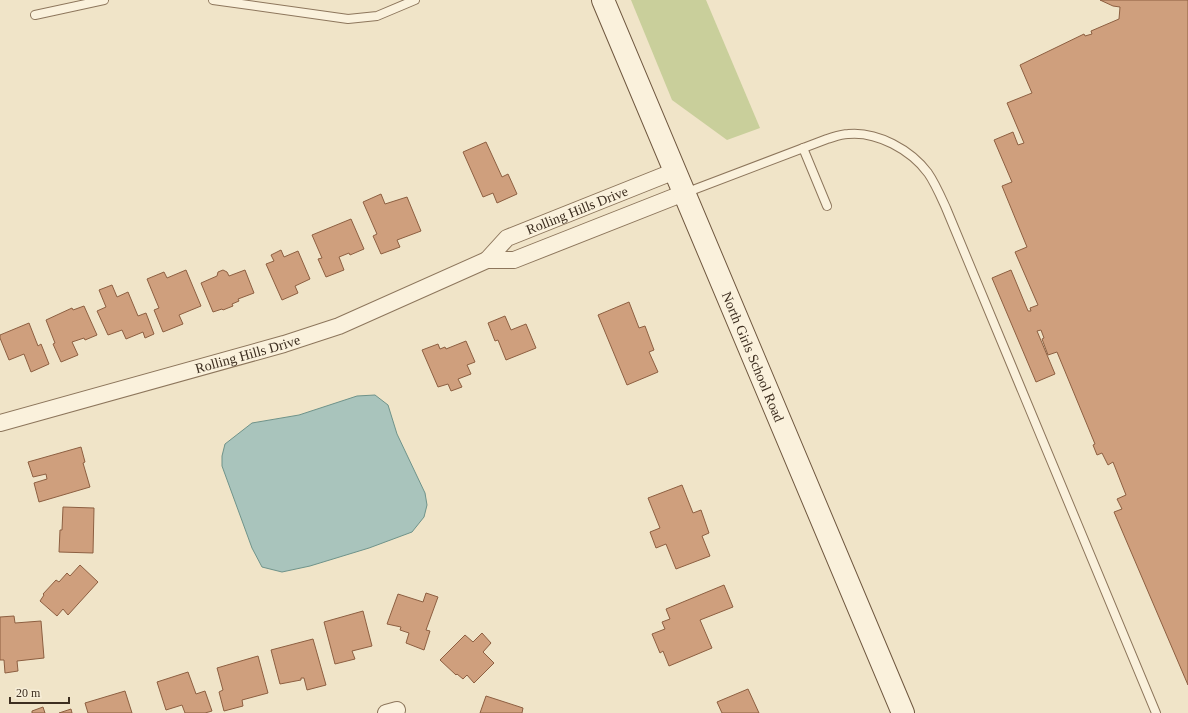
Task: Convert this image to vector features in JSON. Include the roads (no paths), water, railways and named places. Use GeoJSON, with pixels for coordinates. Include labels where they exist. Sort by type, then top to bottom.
{"type":"FeatureCollection","features":[{"type":"Feature","properties":{"kind":"main road","name":"North Girls School Road"},"geometry":{"type":"LineString","coordinates":[[603,0],[903,713]]}},
{"type":"Feature","properties":{"kind":"street","name":"Rolling Hills Drive"},"geometry":{"type":"LineString","coordinates":[[487,260],[507,238],[675,171]]}},
{"type":"Feature","properties":{"kind":"street","name":"Rolling Hills Drive"},"geometry":{"type":"LineString","coordinates":[[0,423],[277,346],[333,328],[487,260],[514,260],[684,193]]}},
{"type":"Feature","properties":{"kind":"lane"},"geometry":{"type":"LineString","coordinates":[[35,15],[104,0]]}},
{"type":"Feature","properties":{"kind":"lane"},"geometry":{"type":"LineString","coordinates":[[213,0],[348,18],[377,16],[415,0]]}},
{"type":"Feature","properties":{"kind":"lane"},"geometry":{"type":"LineString","coordinates":[[684,193],[827,139],[849,134],[864,135],[884,140],[900,147],[914,158],[928,173],[946,208],[1156,713]]}},
{"type":"Feature","properties":{"kind":"lane"},"geometry":{"type":"LineString","coordinates":[[803,148],[827,206]]}},
{"type":"Feature","properties":{"kind":"water"},"geometry":{"type":"Polygon","coordinates":[[[375,395],[388,405],[397,434],[425,493],[427,505],[424,517],[412,532],[369,548],[310,566],[282,572],[262,567],[252,548],[222,466],[222,456],[225,444],[252,423],[299,415],[357,396],[375,395]]]}}]}
